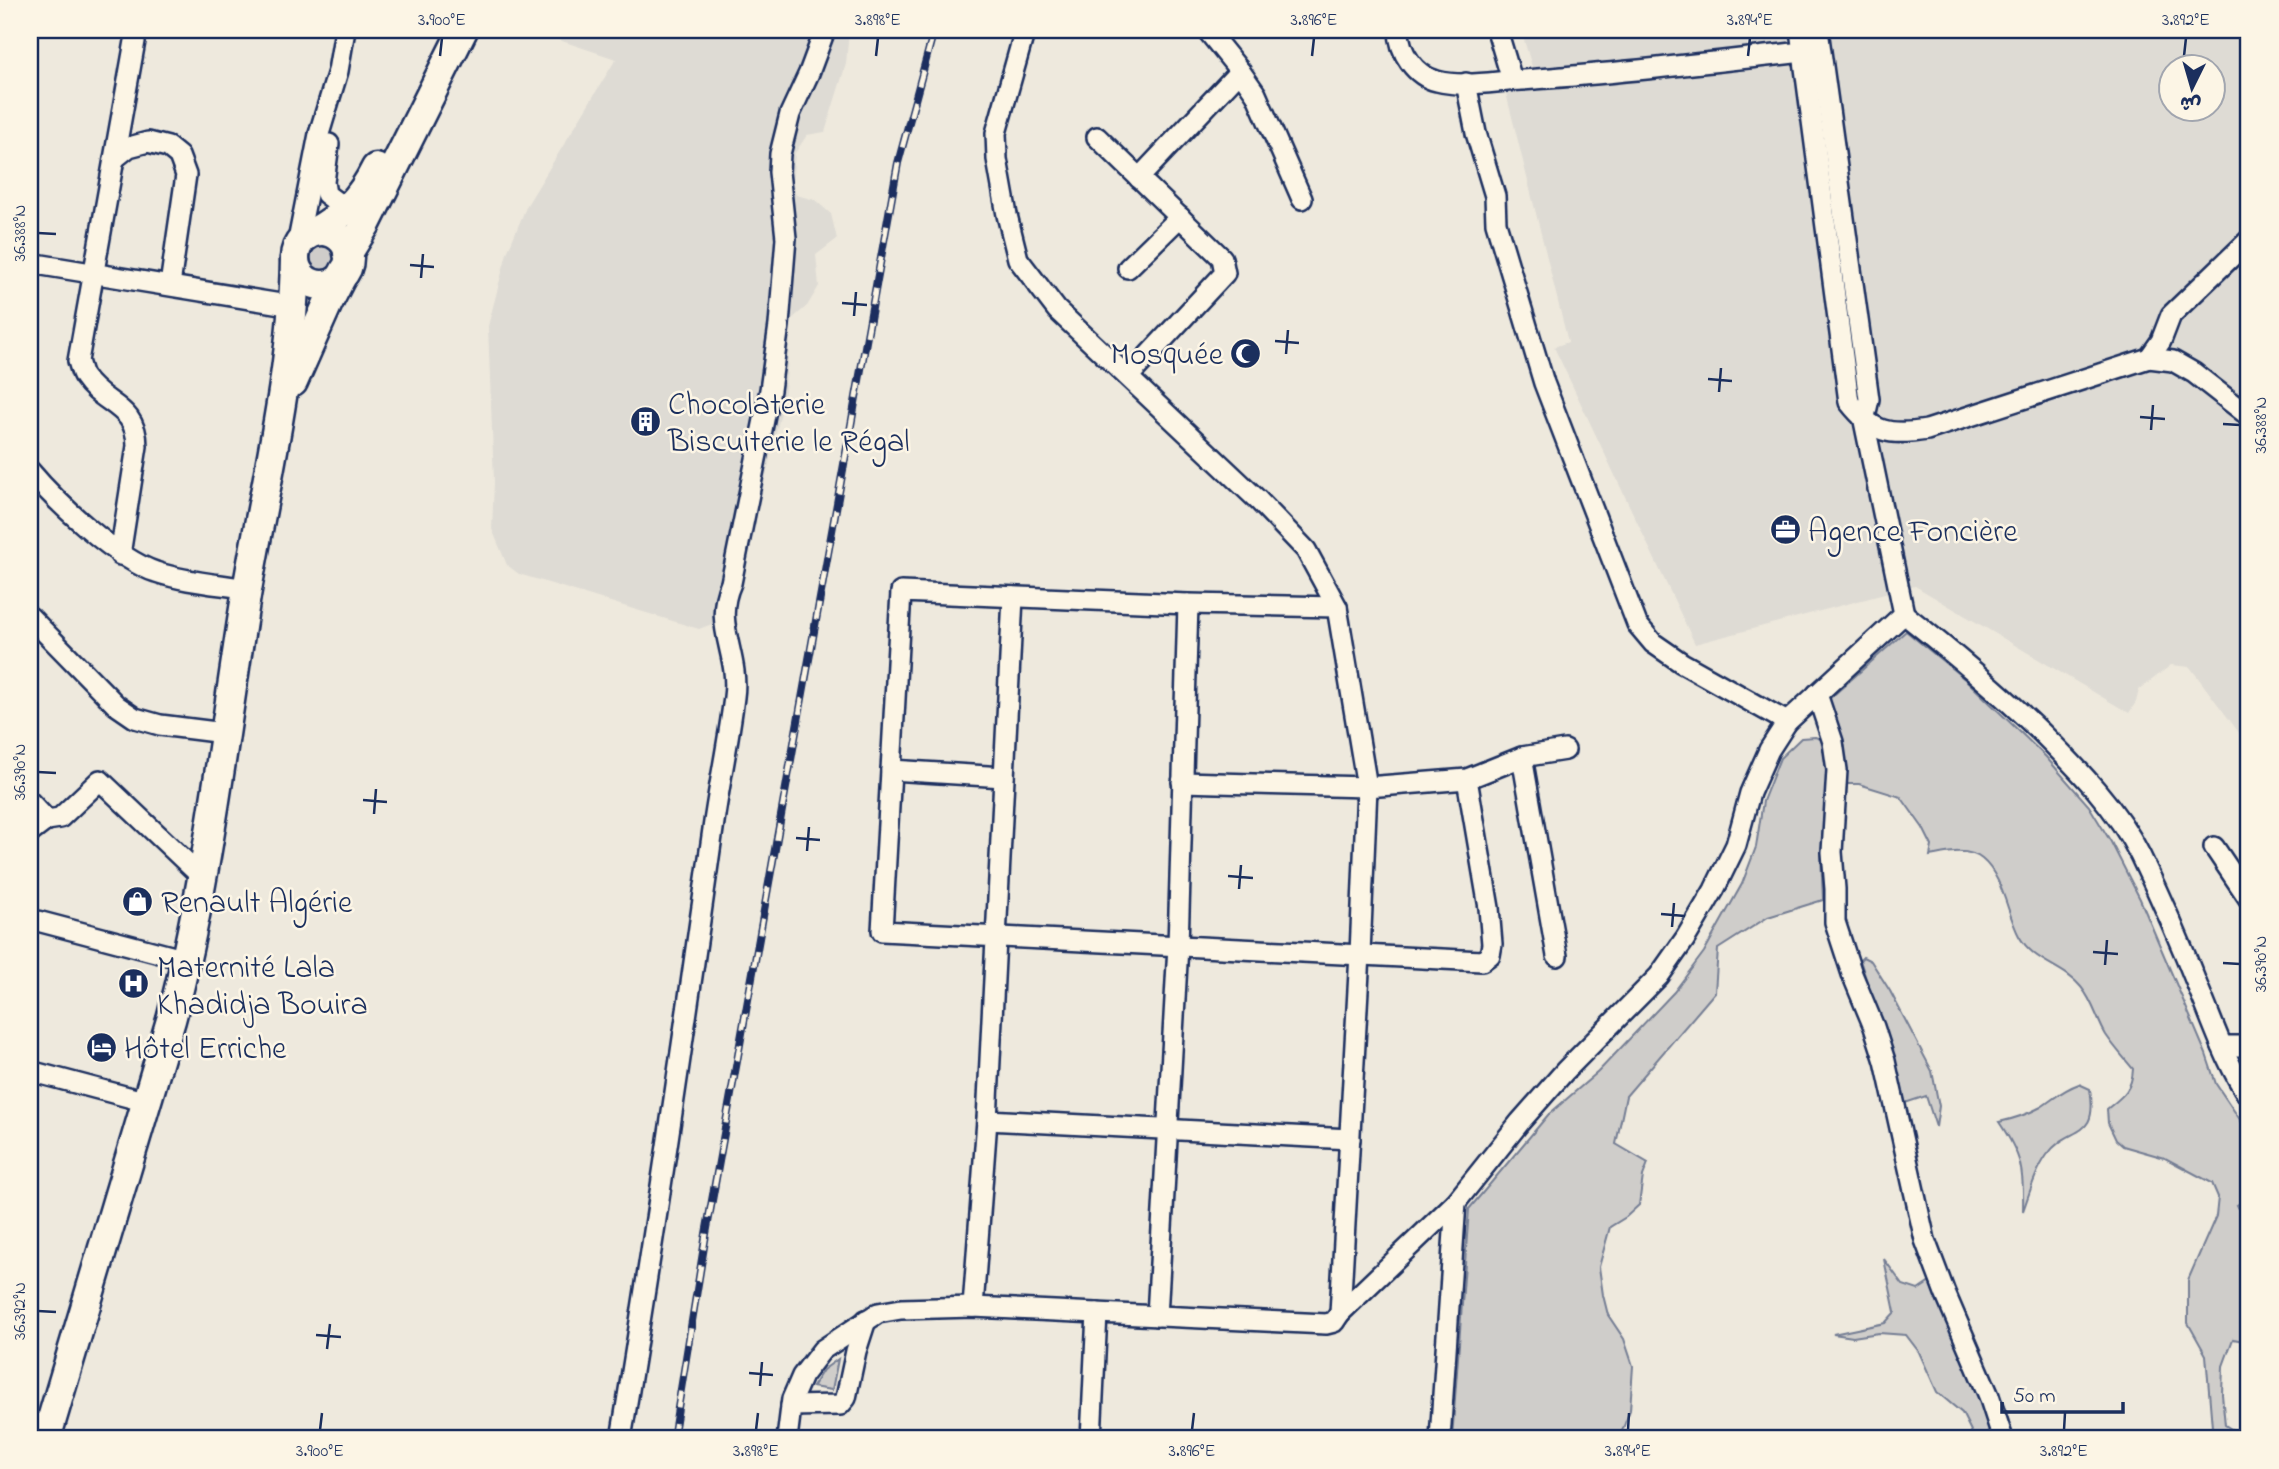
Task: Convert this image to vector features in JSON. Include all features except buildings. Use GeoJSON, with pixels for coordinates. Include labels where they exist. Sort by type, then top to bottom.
{"type":"FeatureCollection","features":[{"type":"Feature","properties":{"kind":"main road"},"geometry":{"type":"LineString","coordinates":[[38,1436],[60,1393],[171,1020],[186,960],[202,877],[248,589],[281,411],[293,306],[325,241],[361,195],[443,30]]}},
{"type":"Feature","properties":{"kind":"main road"},"geometry":{"type":"LineString","coordinates":[[325,241],[378,201],[463,30]]}},
{"type":"Feature","properties":{"kind":"main road"},"geometry":{"type":"LineString","coordinates":[[281,411],[328,303],[325,241]]}},
{"type":"Feature","properties":{"kind":"street"},"geometry":{"type":"LineString","coordinates":[[120,555],[137,432],[132,419],[83,377],[78,361],[137,30]]}},
{"type":"Feature","properties":{"kind":"street"},"geometry":{"type":"LineString","coordinates":[[325,241],[324,182],[345,30]]}},
{"type":"Feature","properties":{"kind":"street"},"geometry":{"type":"LineString","coordinates":[[621,1439],[735,694],[734,666],[723,623],[724,598],[731,583],[759,450],[779,325],[786,238],[779,172],[780,154],[790,114],[825,30]]}},
{"type":"Feature","properties":{"kind":"street"},"geometry":{"type":"LineString","coordinates":[[1025,30],[996,133],[1007,215],[1018,259],[1057,310],[1129,376],[1307,550],[1337,607],[1367,787],[1340,1313]]}},
{"type":"Feature","properties":{"kind":"street"},"geometry":{"type":"LineString","coordinates":[[1207,30],[1256,94],[1302,199]]}},
{"type":"Feature","properties":{"kind":"street"},"geometry":{"type":"LineString","coordinates":[[1399,30],[1403,51],[1423,75],[1437,81],[1466,83],[1803,52]]}},
{"type":"Feature","properties":{"kind":"street"},"geometry":{"type":"LineString","coordinates":[[1497,30],[1512,80]]}},
{"type":"Feature","properties":{"kind":"street"},"geometry":{"type":"LineString","coordinates":[[1800,30],[1849,402],[1864,421],[1894,433],[1927,429],[2149,358],[2174,361],[2194,373],[2249,416]]}},
{"type":"Feature","properties":{"kind":"street"},"geometry":{"type":"LineString","coordinates":[[1818,30],[1869,398],[1864,421],[1904,614],[1965,662],[2031,723],[2069,760],[2108,805],[2139,853],[2180,942],[2231,1068],[2249,1097]]}},
{"type":"Feature","properties":{"kind":"street"},"geometry":{"type":"LineString","coordinates":[[325,241],[319,134],[338,71]]}},
{"type":"Feature","properties":{"kind":"street"},"geometry":{"type":"LineString","coordinates":[[1139,178],[1240,71]]}},
{"type":"Feature","properties":{"kind":"street"},"geometry":{"type":"LineString","coordinates":[[1466,83],[1476,133],[1495,196],[1496,223],[1544,383],[1637,624],[1653,643],[1682,663],[1787,722]]}},
{"type":"Feature","properties":{"kind":"street"},"geometry":{"type":"LineString","coordinates":[[1097,137],[1222,258],[1226,273],[1129,376]]}},
{"type":"Feature","properties":{"kind":"street"},"geometry":{"type":"LineString","coordinates":[[114,159],[128,146],[148,142],[167,147],[179,156],[186,175],[170,285]]}},
{"type":"Feature","properties":{"kind":"street"},"geometry":{"type":"LineString","coordinates":[[1128,268],[1180,217]]}},
{"type":"Feature","properties":{"kind":"street"},"geometry":{"type":"LineString","coordinates":[[2149,358],[2161,341],[2171,315],[2249,240]]}},
{"type":"Feature","properties":{"kind":"street"},"geometry":{"type":"LineString","coordinates":[[30,263],[293,306]]}},
{"type":"Feature","properties":{"kind":"street"},"geometry":{"type":"LineString","coordinates":[[30,471],[120,555],[158,573],[248,589]]}},
{"type":"Feature","properties":{"kind":"street"},"geometry":{"type":"LineString","coordinates":[[1337,607],[1188,604],[901,592],[882,931],[1482,961],[1490,956],[1492,944],[1489,908],[1467,779]]}},
{"type":"Feature","properties":{"kind":"street"},"geometry":{"type":"LineString","coordinates":[[973,1307],[988,1120],[1013,597]]}},
{"type":"Feature","properties":{"kind":"street"},"geometry":{"type":"LineString","coordinates":[[1157,1315],[1178,946],[1188,604]]}},
{"type":"Feature","properties":{"kind":"street"},"geometry":{"type":"LineString","coordinates":[[787,1439],[791,1406],[802,1376],[822,1350],[878,1313],[901,1309],[973,1307],[1326,1324],[1334,1322],[1340,1313],[1456,1202],[1565,1071],[1650,986],[1672,958],[1714,890],[1736,845],[1750,793],[1769,750],[1787,722],[1904,614]]}},
{"type":"Feature","properties":{"kind":"street"},"geometry":{"type":"LineString","coordinates":[[30,617],[116,705],[135,718],[160,725],[224,733]]}},
{"type":"Feature","properties":{"kind":"street"},"geometry":{"type":"LineString","coordinates":[[1818,694],[1833,742],[1837,770],[1832,852],[1835,922],[1885,1061],[1925,1240],[1989,1396],[2003,1439]]}},
{"type":"Feature","properties":{"kind":"street"},"geometry":{"type":"LineString","coordinates":[[1182,782],[1367,787],[1467,779],[1522,757],[1565,750]]}},
{"type":"Feature","properties":{"kind":"street"},"geometry":{"type":"LineString","coordinates":[[1522,757],[1557,957]]}},
{"type":"Feature","properties":{"kind":"street"},"geometry":{"type":"LineString","coordinates":[[891,770],[1004,776]]}},
{"type":"Feature","properties":{"kind":"street"},"geometry":{"type":"LineString","coordinates":[[30,833],[47,820],[60,818],[100,780],[202,877]]}},
{"type":"Feature","properties":{"kind":"street"},"geometry":{"type":"LineString","coordinates":[[30,802],[47,820]]}},
{"type":"Feature","properties":{"kind":"street"},"geometry":{"type":"LineString","coordinates":[[2214,847],[2249,900]]}},
{"type":"Feature","properties":{"kind":"street"},"geometry":{"type":"LineString","coordinates":[[30,919],[186,960]]}},
{"type":"Feature","properties":{"kind":"street"},"geometry":{"type":"LineString","coordinates":[[2222,1046],[2249,1046]]}},
{"type":"Feature","properties":{"kind":"street"},"geometry":{"type":"LineString","coordinates":[[30,1071],[147,1102]]}},
{"type":"Feature","properties":{"kind":"street"},"geometry":{"type":"LineString","coordinates":[[988,1120],[1350,1139]]}},
{"type":"Feature","properties":{"kind":"street"},"geometry":{"type":"LineString","coordinates":[[1440,1439],[1456,1202]]}},
{"type":"Feature","properties":{"kind":"street"},"geometry":{"type":"LineString","coordinates":[[1091,1439],[1097,1313]]}},
{"type":"Feature","properties":{"kind":"street"},"geometry":{"type":"LineString","coordinates":[[791,1406],[840,1405],[846,1398],[866,1320]]}},
{"type":"Feature","properties":{"kind":"shaded area"},"geometry":{"type":"Polygon","coordinates":[[[529,30],[849,30],[846,64],[825,132],[807,135],[795,153],[792,182],[796,195],[815,200],[831,214],[837,239],[816,255],[819,286],[807,306],[792,319],[784,399],[743,574],[726,609],[712,624],[699,629],[519,574],[507,565],[492,529],[494,482],[488,326],[507,253],[527,205],[616,59],[529,30]]]}},
{"type":"Feature","properties":{"kind":"shaded area"},"geometry":{"type":"Polygon","coordinates":[[[1521,30],[2249,30],[2249,746],[2190,667],[2171,665],[2139,690],[2129,713],[1915,586],[1695,644],[1554,347],[1568,342],[1506,93],[1539,90],[1521,30]]]}},
{"type":"Feature","properties":{"kind":"shaded area"},"geometry":{"type":"Polygon","coordinates":[[[322,245],[331,249],[335,258],[331,267],[322,271],[313,267],[309,258],[313,249],[322,245]]]}},
{"type":"Feature","properties":{"kind":"shaded area"},"geometry":{"type":"Polygon","coordinates":[[[1906,631],[1967,681],[2046,757],[2089,806],[2140,899],[2206,1054],[2216,1084],[2249,1133],[2249,1198],[2237,1205],[2249,1228],[2249,1342],[2233,1339],[2223,1366],[2222,1394],[2225,1425],[2236,1432],[2249,1435],[2249,1439],[2213,1439],[2206,1355],[2188,1323],[2188,1280],[2216,1216],[2218,1197],[2212,1183],[2165,1158],[2123,1146],[2116,1140],[2108,1123],[2107,1109],[2126,1092],[2133,1069],[2106,1035],[2081,987],[2025,945],[2015,927],[2000,885],[1989,866],[1970,853],[1930,856],[1932,846],[1901,797],[1859,784],[1847,784],[1839,731],[1828,700],[1906,631]]]}},
{"type":"Feature","properties":{"kind":"shaded area"},"geometry":{"type":"Polygon","coordinates":[[[1815,737],[1827,741],[1829,800],[1821,853],[1823,900],[1768,917],[1718,949],[1715,992],[1626,1096],[1616,1144],[1648,1163],[1643,1176],[1639,1205],[1610,1227],[1599,1267],[1608,1315],[1624,1339],[1633,1366],[1630,1410],[1619,1439],[1452,1439],[1469,1209],[1548,1115],[1598,1072],[1674,992],[1704,952],[1742,884],[1756,847],[1763,801],[1780,758],[1801,738],[1815,737]]]}},
{"type":"Feature","properties":{"kind":"shaded area"},"geometry":{"type":"Polygon","coordinates":[[[1863,957],[1871,961],[1890,991],[1932,1071],[1939,1106],[1936,1127],[1926,1096],[1905,1103],[1886,1031],[1860,960],[1863,957]]]}},
{"type":"Feature","properties":{"kind":"shaded area"},"geometry":{"type":"Polygon","coordinates":[[[2079,1084],[2090,1089],[2090,1117],[2086,1125],[2056,1145],[2047,1155],[2036,1175],[2023,1211],[2020,1164],[2013,1144],[1999,1122],[2036,1110],[2079,1084]]]}},
{"type":"Feature","properties":{"kind":"shaded area"},"geometry":{"type":"Polygon","coordinates":[[[1884,1259],[1903,1285],[1918,1290],[1930,1282],[1987,1371],[2006,1411],[2014,1439],[1975,1439],[1962,1413],[1937,1392],[1919,1352],[1906,1335],[1879,1333],[1853,1337],[1833,1334],[1885,1323],[1895,1312],[1884,1259]]]}},
{"type":"Feature","properties":{"kind":"shaded area"},"geometry":{"type":"Polygon","coordinates":[[[838,1359],[832,1390],[812,1387],[823,1370],[838,1359]]]}},
{"type":"Feature","properties":{"kind":"railway"},"geometry":{"type":"LineString","coordinates":[[673,1439],[706,1234],[898,163],[934,30]]}},
{"type":"Feature","properties":{"kind":"place","name":"Mosquée"},"geometry":{"type":"Point","coordinates":[1246,353]}},
{"type":"Feature","properties":{"kind":"place","name":"Chocolaterie Biscuiterie le Régal"},"geometry":{"type":"Point","coordinates":[645,421]}},
{"type":"Feature","properties":{"kind":"place","name":"Agence Foncière"},"geometry":{"type":"Point","coordinates":[1785,530]}},
{"type":"Feature","properties":{"kind":"place","name":"Renault Algérie"},"geometry":{"type":"Point","coordinates":[138,901]}},
{"type":"Feature","properties":{"kind":"place","name":"Maternité Lala Khadidja Bouira"},"geometry":{"type":"Point","coordinates":[134,984]}},
{"type":"Feature","properties":{"kind":"place","name":"Hôtel Erriche"},"geometry":{"type":"Point","coordinates":[101,1047]}}]}
